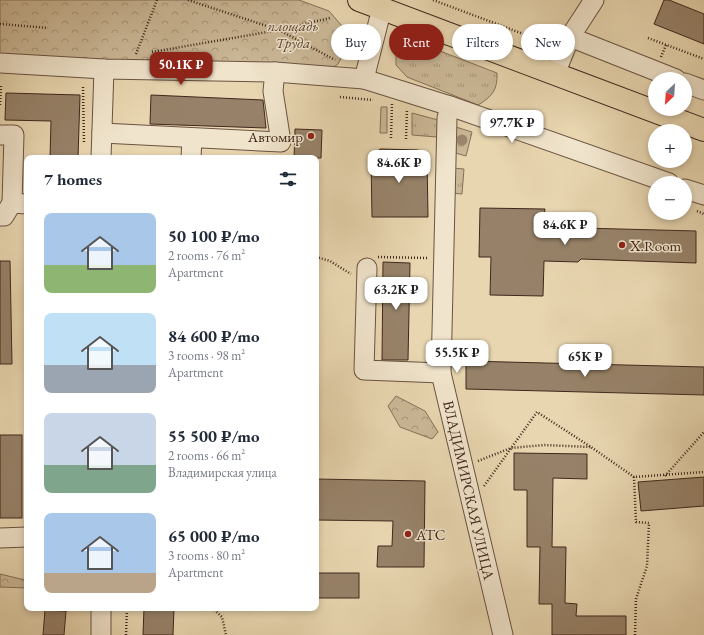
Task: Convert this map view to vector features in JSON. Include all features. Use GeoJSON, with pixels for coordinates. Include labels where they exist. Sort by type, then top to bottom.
{"type":"FeatureCollection","features":[{"type":"Feature","properties":{"kind":"main road"},"geometry":{"type":"LineString","coordinates":[[359,0],[704,130]]}},
{"type":"Feature","properties":{"kind":"street"},"geometry":{"type":"LineString","coordinates":[[575,31],[594,0]]}},
{"type":"Feature","properties":{"kind":"street"},"geometry":{"type":"LineString","coordinates":[[364,79],[382,8]]}},
{"type":"Feature","properties":{"kind":"street"},"geometry":{"type":"LineString","coordinates":[[575,45],[655,72]]}},
{"type":"Feature","properties":{"kind":"street"},"geometry":{"type":"LineString","coordinates":[[555,74],[561,60]]}},
{"type":"Feature","properties":{"kind":"street"},"geometry":{"type":"LineString","coordinates":[[0,63],[104,69],[275,72],[364,79],[450,106],[649,176]]}},
{"type":"Feature","properties":{"kind":"street"},"geometry":{"type":"LineString","coordinates":[[101,155],[104,69]]}},
{"type":"Feature","properties":{"kind":"street"},"geometry":{"type":"LineString","coordinates":[[102,133],[192,138],[282,150],[273,91],[275,72]]}},
{"type":"Feature","properties":{"kind":"street"},"geometry":{"type":"LineString","coordinates":[[692,86],[704,90]]}},
{"type":"Feature","properties":{"kind":"street","name":"ВЛАДИМИРСКАЯ УЛИЦА"},"geometry":{"type":"LineString","coordinates":[[450,106],[447,118],[441,373],[503,635]]}},
{"type":"Feature","properties":{"kind":"street"},"geometry":{"type":"LineString","coordinates":[[0,135],[14,135],[13,208]]}},
{"type":"Feature","properties":{"kind":"street"},"geometry":{"type":"LineString","coordinates":[[191,155],[192,138]]}},
{"type":"Feature","properties":{"kind":"street"},"geometry":{"type":"LineString","coordinates":[[692,191],[704,195]]}},
{"type":"Feature","properties":{"kind":"street"},"geometry":{"type":"LineString","coordinates":[[367,276],[364,370],[441,373]]}},
{"type":"Feature","properties":{"kind":"street"},"geometry":{"type":"LineString","coordinates":[[0,538],[24,538]]}},
{"type":"Feature","properties":{"kind":"street"},"geometry":{"type":"LineString","coordinates":[[101,611],[101,635]]}},
{"type":"Feature","properties":{"kind":"path"},"geometry":{"type":"LineString","coordinates":[[143,54],[136,55],[157,0]]}},
{"type":"Feature","properties":{"kind":"path"},"geometry":{"type":"LineString","coordinates":[[188,0],[279,30],[331,57]]}},
{"type":"Feature","properties":{"kind":"path"},"geometry":{"type":"LineString","coordinates":[[433,0],[521,28]]}},
{"type":"Feature","properties":{"kind":"path"},"geometry":{"type":"LineString","coordinates":[[151,52],[279,30],[330,18]]}},
{"type":"Feature","properties":{"kind":"path"},"geometry":{"type":"LineString","coordinates":[[0,24],[48,28]]}},
{"type":"Feature","properties":{"kind":"path"},"geometry":{"type":"LineString","coordinates":[[648,38],[704,60]]}},
{"type":"Feature","properties":{"kind":"path"},"geometry":{"type":"LineString","coordinates":[[0,105],[1,84]]}},
{"type":"Feature","properties":{"kind":"path"},"geometry":{"type":"LineString","coordinates":[[83,87],[84,150]]}},
{"type":"Feature","properties":{"kind":"path"},"geometry":{"type":"LineString","coordinates":[[391,138],[392,104]]}},
{"type":"Feature","properties":{"kind":"path"},"geometry":{"type":"LineString","coordinates":[[406,139],[407,108]]}},
{"type":"Feature","properties":{"kind":"path"},"geometry":{"type":"LineString","coordinates":[[319,258],[367,276],[367,257],[434,258]]}},
{"type":"Feature","properties":{"kind":"path"},"geometry":{"type":"LineString","coordinates":[[482,488],[537,412],[634,477],[665,476],[704,472]]}},
{"type":"Feature","properties":{"kind":"path"},"geometry":{"type":"LineString","coordinates":[[665,476],[704,432]]}},
{"type":"Feature","properties":{"kind":"path"},"geometry":{"type":"LineString","coordinates":[[476,462],[511,448],[544,445],[591,447]]}},
{"type":"Feature","properties":{"kind":"path"},"geometry":{"type":"LineString","coordinates":[[634,477],[636,522],[649,522],[647,566],[636,599],[635,635]]}},
{"type":"Feature","properties":{"kind":"path"},"geometry":{"type":"LineString","coordinates":[[126,635],[127,611]]}},
{"type":"Feature","properties":{"kind":"path"},"geometry":{"type":"LineString","coordinates":[[215,611],[222,617],[226,635]]}},
{"type":"Feature","properties":{"kind":"green space","name":"площадь Труда"},"geometry":{"type":"Polygon","coordinates":[[[0,0],[299,0],[329,11],[340,24],[331,24],[331,60],[340,60],[338,64],[331,69],[93,61],[0,55],[0,0]]]}},
{"type":"Feature","properties":{"kind":"green space"},"geometry":{"type":"Polygon","coordinates":[[[444,53],[452,56],[452,60],[463,60],[497,73],[497,79],[493,92],[487,99],[478,105],[407,77],[396,65],[396,60],[444,60],[444,53]]]}},
{"type":"Feature","properties":{"kind":"green space"},"geometry":{"type":"Polygon","coordinates":[[[381,107],[387,107],[387,133],[380,133],[381,107]]]}},
{"type":"Feature","properties":{"kind":"green space"},"geometry":{"type":"Polygon","coordinates":[[[412,113],[438,120],[437,137],[412,135],[412,113]]]}},
{"type":"Feature","properties":{"kind":"green space"},"geometry":{"type":"Polygon","coordinates":[[[456,127],[472,132],[466,156],[452,152],[456,127]]]}},
{"type":"Feature","properties":{"kind":"green space"},"geometry":{"type":"Polygon","coordinates":[[[453,168],[464,169],[462,194],[451,193],[453,168]]]}},
{"type":"Feature","properties":{"kind":"green space"},"geometry":{"type":"Polygon","coordinates":[[[396,396],[425,411],[438,432],[432,439],[400,427],[388,406],[396,396]]]}},
{"type":"Feature","properties":{"kind":"green space"},"geometry":{"type":"Polygon","coordinates":[[[0,574],[24,580],[24,588],[0,587],[0,574]]]}},
{"type":"Feature","properties":{"kind":"building"},"geometry":{"type":"Polygon","coordinates":[[[664,0],[669,0],[704,14],[704,44],[654,24],[664,0]]]}},
{"type":"Feature","properties":{"kind":"building"},"geometry":{"type":"Polygon","coordinates":[[[6,93],[80,95],[78,155],[50,155],[51,121],[5,120],[6,93]]]}},
{"type":"Feature","properties":{"kind":"building"},"geometry":{"type":"Polygon","coordinates":[[[151,95],[263,100],[266,128],[150,124],[151,95]]]}},
{"type":"Feature","properties":{"kind":"building"},"geometry":{"type":"Polygon","coordinates":[[[295,129],[322,130],[321,158],[319,158],[319,155],[294,155],[295,129]]]}},
{"type":"Feature","properties":{"kind":"building"},"geometry":{"type":"Polygon","coordinates":[[[380,149],[418,150],[427,156],[428,217],[372,217],[371,159],[380,149]]]}},
{"type":"Feature","properties":{"kind":"building"},"geometry":{"type":"Polygon","coordinates":[[[480,208],[545,209],[544,215],[582,216],[582,228],[696,231],[696,263],[581,259],[578,262],[544,261],[543,296],[490,295],[491,257],[479,257],[480,208]]]}},
{"type":"Feature","properties":{"kind":"building"},"geometry":{"type":"Polygon","coordinates":[[[0,261],[10,261],[12,364],[0,364],[0,261]]]}},
{"type":"Feature","properties":{"kind":"building"},"geometry":{"type":"Polygon","coordinates":[[[383,262],[410,263],[408,360],[382,360],[383,262]]]}},
{"type":"Feature","properties":{"kind":"building"},"geometry":{"type":"Polygon","coordinates":[[[466,361],[704,367],[704,395],[466,389],[466,361]]]}},
{"type":"Feature","properties":{"kind":"building"},"geometry":{"type":"Polygon","coordinates":[[[0,435],[22,435],[22,518],[0,518],[0,435]]]}},
{"type":"Feature","properties":{"kind":"building"},"geometry":{"type":"Polygon","coordinates":[[[514,453],[587,454],[587,479],[553,478],[552,547],[566,547],[565,603],[577,604],[576,616],[626,616],[626,635],[552,635],[552,604],[539,604],[540,547],[527,547],[527,490],[514,490],[514,453]]]}},
{"type":"Feature","properties":{"kind":"building"},"geometry":{"type":"Polygon","coordinates":[[[704,477],[704,506],[641,511],[638,482],[704,477]]]}},
{"type":"Feature","properties":{"kind":"building","name":"АТС"},"geometry":{"type":"Polygon","coordinates":[[[319,479],[425,481],[424,567],[377,567],[378,546],[392,546],[393,521],[319,520],[319,479]]]}},
{"type":"Feature","properties":{"kind":"building"},"geometry":{"type":"Polygon","coordinates":[[[319,573],[359,573],[359,598],[319,598],[319,573]]]}},
{"type":"Feature","properties":{"kind":"building"},"geometry":{"type":"Polygon","coordinates":[[[45,611],[66,611],[64,635],[43,635],[45,611]]]}},
{"type":"Feature","properties":{"kind":"building"},"geometry":{"type":"Polygon","coordinates":[[[144,611],[174,611],[173,635],[143,635],[144,611]]]}},
{"type":"Feature","properties":{"kind":"place","name":"Автомир"},"geometry":{"type":"Point","coordinates":[311,136]}},
{"type":"Feature","properties":{"kind":"place","name":"Х.Room"},"geometry":{"type":"Point","coordinates":[622,245]}},
{"type":"Feature","properties":{"kind":"place","name":"АТС"},"geometry":{"type":"Point","coordinates":[408,534]}}]}
